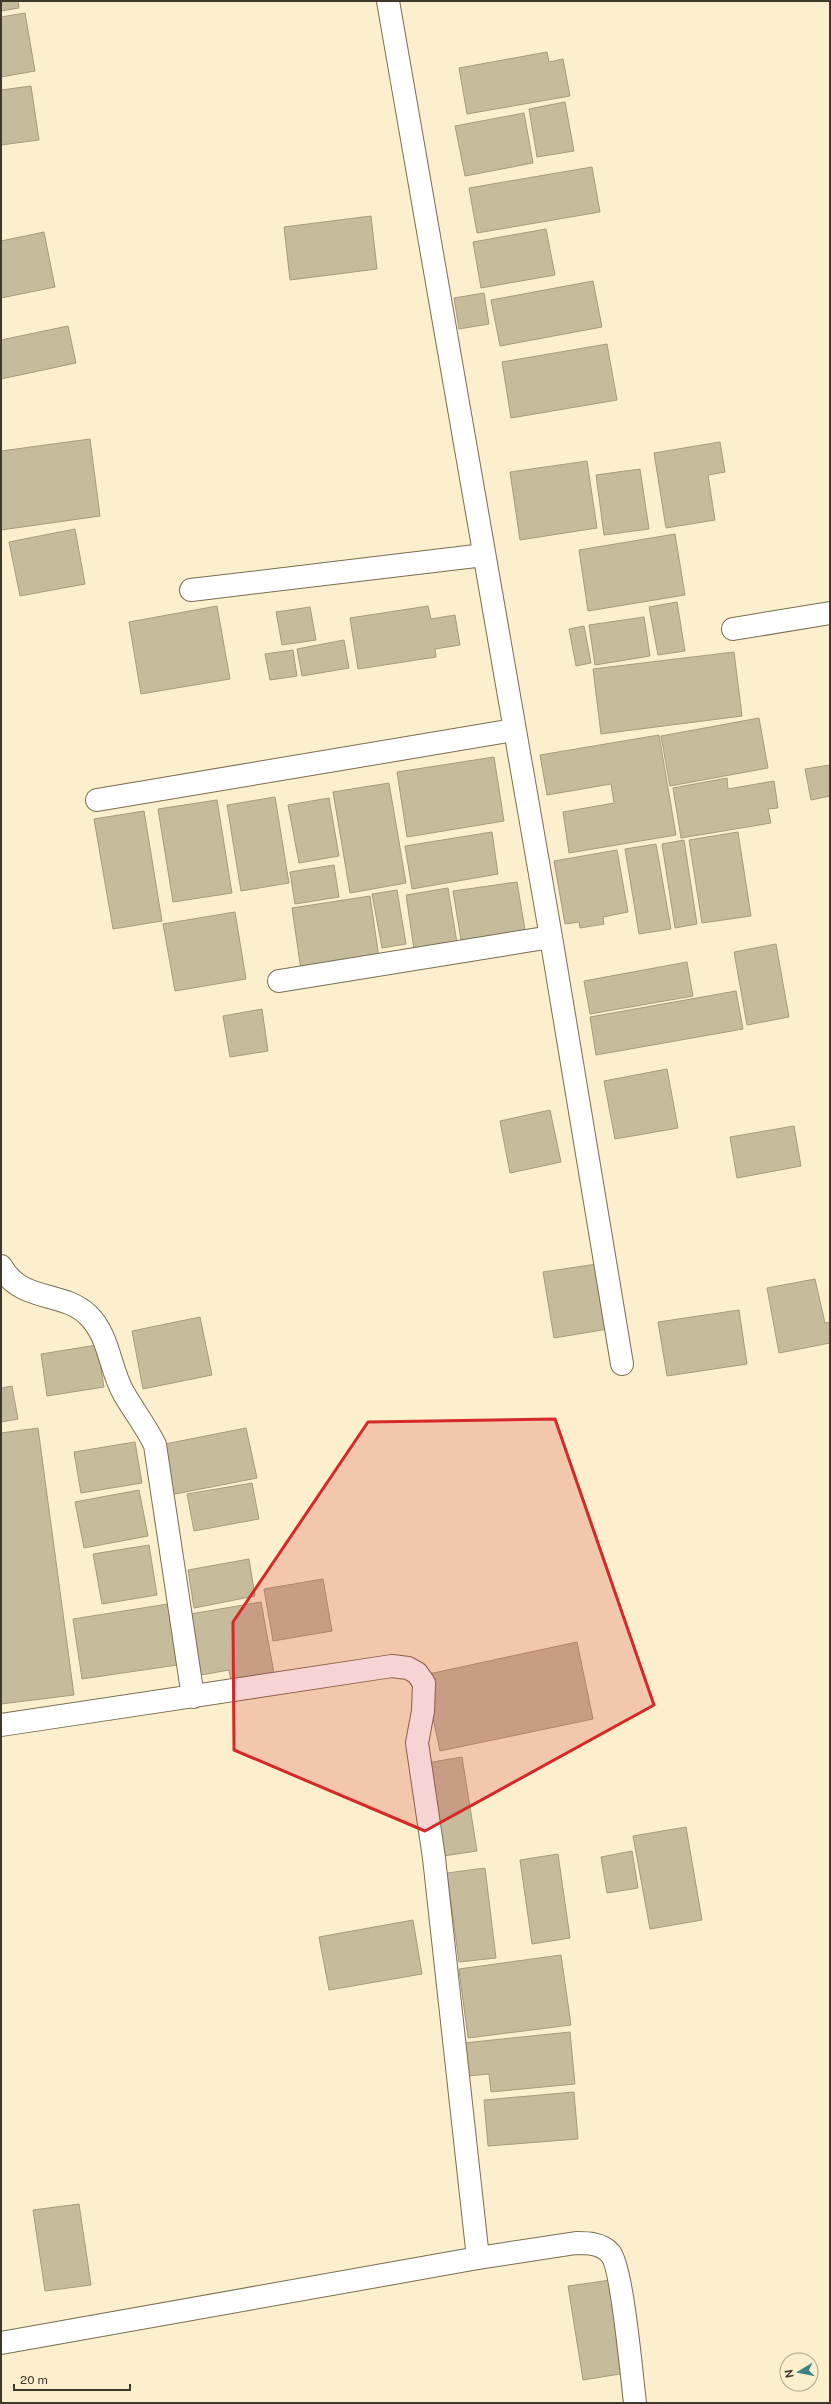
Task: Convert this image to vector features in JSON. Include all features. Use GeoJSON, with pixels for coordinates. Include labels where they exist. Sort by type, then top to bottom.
{"type":"FeatureCollection","features":[{"type":"Feature","properties":{"kind":"street"},"geometry":{"type":"LineString","coordinates":[[388,1],[514,730],[552,937],[622,1364]]}},
{"type":"Feature","properties":{"kind":"street"},"geometry":{"type":"LineString","coordinates":[[191,590],[484,555]]}},
{"type":"Feature","properties":{"kind":"street"},"geometry":{"type":"LineString","coordinates":[[733,629],[830,613]]}},
{"type":"Feature","properties":{"kind":"street"},"geometry":{"type":"LineString","coordinates":[[97,800],[514,730]]}},
{"type":"Feature","properties":{"kind":"street"},"geometry":{"type":"LineString","coordinates":[[279,981],[552,937]]}},
{"type":"Feature","properties":{"kind":"street"},"geometry":{"type":"LineString","coordinates":[[1,1266],[16,1285],[34,1293],[77,1306],[89,1316],[98,1327],[123,1392],[152,1438],[155,1445],[193,1697]]}},
{"type":"Feature","properties":{"kind":"street"},"geometry":{"type":"LineString","coordinates":[[1,1725],[392,1666],[408,1668],[417,1673],[424,1683],[423,1711],[419,1725],[418,1754],[434,1858],[478,2258]]}},
{"type":"Feature","properties":{"kind":"street"},"geometry":{"type":"LineString","coordinates":[[1,2343],[478,2258],[576,2243],[597,2245],[610,2253],[619,2280],[635,2403]]}},
{"type":"Feature","properties":{"kind":"highlighted area"},"geometry":{"type":"Polygon","coordinates":[[[555,1419],[654,1705],[425,1831],[234,1750],[233,1622],[368,1422],[555,1419]]]}},
{"type":"Feature","properties":{"kind":"building"},"geometry":{"type":"Polygon","coordinates":[[[1,1],[18,1],[19,8],[1,11],[1,1]]]}},
{"type":"Feature","properties":{"kind":"building"},"geometry":{"type":"Polygon","coordinates":[[[25,13],[35,71],[1,77],[1,17],[25,13]]]}},
{"type":"Feature","properties":{"kind":"building"},"geometry":{"type":"Polygon","coordinates":[[[547,52],[549,62],[563,59],[570,96],[467,114],[459,68],[547,52]]]}},
{"type":"Feature","properties":{"kind":"building"},"geometry":{"type":"Polygon","coordinates":[[[31,86],[39,140],[1,145],[1,90],[31,86]]]}},
{"type":"Feature","properties":{"kind":"building"},"geometry":{"type":"Polygon","coordinates":[[[565,102],[574,151],[537,157],[529,109],[565,102]]]}},
{"type":"Feature","properties":{"kind":"building"},"geometry":{"type":"Polygon","coordinates":[[[524,113],[533,163],[465,176],[455,126],[524,113]]]}},
{"type":"Feature","properties":{"kind":"building"},"geometry":{"type":"Polygon","coordinates":[[[592,167],[600,212],[477,233],[469,188],[592,167]]]}},
{"type":"Feature","properties":{"kind":"building"},"geometry":{"type":"Polygon","coordinates":[[[371,216],[377,269],[290,280],[284,227],[371,216]]]}},
{"type":"Feature","properties":{"kind":"building"},"geometry":{"type":"Polygon","coordinates":[[[546,229],[555,275],[481,288],[473,242],[546,229]]]}},
{"type":"Feature","properties":{"kind":"building"},"geometry":{"type":"Polygon","coordinates":[[[44,232],[55,287],[1,298],[1,241],[44,232]]]}},
{"type":"Feature","properties":{"kind":"building"},"geometry":{"type":"Polygon","coordinates":[[[593,281],[602,327],[500,346],[491,300],[593,281]]]}},
{"type":"Feature","properties":{"kind":"building"},"geometry":{"type":"Polygon","coordinates":[[[484,293],[489,324],[459,329],[454,298],[484,293]]]}},
{"type":"Feature","properties":{"kind":"building"},"geometry":{"type":"Polygon","coordinates":[[[68,326],[76,363],[1,379],[1,340],[68,326]]]}},
{"type":"Feature","properties":{"kind":"building"},"geometry":{"type":"Polygon","coordinates":[[[607,344],[617,400],[511,418],[502,362],[607,344]]]}},
{"type":"Feature","properties":{"kind":"building"},"geometry":{"type":"Polygon","coordinates":[[[90,439],[100,516],[1,530],[1,451],[90,439]]]}},
{"type":"Feature","properties":{"kind":"building"},"geometry":{"type":"Polygon","coordinates":[[[720,442],[725,472],[708,475],[715,520],[666,528],[654,453],[720,442]]]}},
{"type":"Feature","properties":{"kind":"building"},"geometry":{"type":"Polygon","coordinates":[[[587,461],[597,528],[520,540],[510,472],[587,461]]]}},
{"type":"Feature","properties":{"kind":"building"},"geometry":{"type":"Polygon","coordinates":[[[640,469],[649,529],[604,535],[596,475],[640,469]]]}},
{"type":"Feature","properties":{"kind":"building"},"geometry":{"type":"Polygon","coordinates":[[[75,529],[85,584],[20,596],[9,542],[75,529]]]}},
{"type":"Feature","properties":{"kind":"building"},"geometry":{"type":"Polygon","coordinates":[[[675,534],[685,595],[588,611],[579,550],[675,534]]]}},
{"type":"Feature","properties":{"kind":"building"},"geometry":{"type":"Polygon","coordinates":[[[677,602],[685,651],[658,655],[649,607],[677,602]]]}},
{"type":"Feature","properties":{"kind":"building"},"geometry":{"type":"Polygon","coordinates":[[[217,606],[230,679],[141,694],[129,622],[217,606]]]}},
{"type":"Feature","properties":{"kind":"building"},"geometry":{"type":"Polygon","coordinates":[[[428,606],[431,619],[455,615],[460,645],[435,649],[436,657],[358,669],[350,618],[428,606]]]}},
{"type":"Feature","properties":{"kind":"building"},"geometry":{"type":"Polygon","coordinates":[[[310,607],[316,640],[282,645],[276,612],[310,607]]]}},
{"type":"Feature","properties":{"kind":"building"},"geometry":{"type":"Polygon","coordinates":[[[644,617],[650,656],[595,665],[589,625],[644,617]]]}},
{"type":"Feature","properties":{"kind":"building"},"geometry":{"type":"Polygon","coordinates":[[[584,626],[591,663],[576,666],[569,629],[584,626]]]}},
{"type":"Feature","properties":{"kind":"building"},"geometry":{"type":"Polygon","coordinates":[[[344,640],[349,668],[302,676],[297,649],[344,640]]]}},
{"type":"Feature","properties":{"kind":"building"},"geometry":{"type":"Polygon","coordinates":[[[293,650],[297,676],[270,680],[265,654],[293,650]]]}},
{"type":"Feature","properties":{"kind":"building"},"geometry":{"type":"Polygon","coordinates":[[[734,652],[742,716],[601,734],[593,669],[734,652]]]}},
{"type":"Feature","properties":{"kind":"building"},"geometry":{"type":"Polygon","coordinates":[[[759,718],[768,768],[670,786],[661,736],[759,718]]]}},
{"type":"Feature","properties":{"kind":"building"},"geometry":{"type":"Polygon","coordinates":[[[659,735],[676,835],[569,853],[563,812],[614,803],[611,784],[547,795],[540,755],[659,735]]]}},
{"type":"Feature","properties":{"kind":"building"},"geometry":{"type":"Polygon","coordinates":[[[494,757],[504,821],[407,837],[397,772],[494,757]]]}},
{"type":"Feature","properties":{"kind":"building"},"geometry":{"type":"Polygon","coordinates":[[[830,765],[830,796],[811,800],[805,769],[830,765]]]}},
{"type":"Feature","properties":{"kind":"building"},"geometry":{"type":"Polygon","coordinates":[[[727,778],[728,789],[774,781],[778,808],[768,809],[771,823],[681,838],[673,788],[727,778]]]}},
{"type":"Feature","properties":{"kind":"building"},"geometry":{"type":"Polygon","coordinates":[[[389,783],[406,883],[350,893],[333,792],[389,783]]]}},
{"type":"Feature","properties":{"kind":"building"},"geometry":{"type":"Polygon","coordinates":[[[275,797],[289,883],[241,891],[227,805],[275,797]]]}},
{"type":"Feature","properties":{"kind":"building"},"geometry":{"type":"Polygon","coordinates":[[[329,798],[339,856],[299,863],[288,805],[329,798]]]}},
{"type":"Feature","properties":{"kind":"building"},"geometry":{"type":"Polygon","coordinates":[[[217,800],[232,893],[173,902],[158,809],[217,800]]]}},
{"type":"Feature","properties":{"kind":"building"},"geometry":{"type":"Polygon","coordinates":[[[144,811],[162,921],[113,929],[94,819],[144,811]]]}},
{"type":"Feature","properties":{"kind":"building"},"geometry":{"type":"Polygon","coordinates":[[[492,832],[498,874],[412,889],[405,846],[492,832]]]}},
{"type":"Feature","properties":{"kind":"building"},"geometry":{"type":"Polygon","coordinates":[[[738,832],[751,916],[702,923],[689,840],[738,832]]]}},
{"type":"Feature","properties":{"kind":"building"},"geometry":{"type":"Polygon","coordinates":[[[684,840],[697,924],[675,928],[662,844],[684,840]]]}},
{"type":"Feature","properties":{"kind":"building"},"geometry":{"type":"Polygon","coordinates":[[[656,844],[671,929],[639,934],[625,849],[656,844]]]}},
{"type":"Feature","properties":{"kind":"building"},"geometry":{"type":"Polygon","coordinates":[[[617,850],[628,912],[603,917],[604,924],[580,928],[579,922],[565,924],[554,861],[617,850]]]}},
{"type":"Feature","properties":{"kind":"building"},"geometry":{"type":"Polygon","coordinates":[[[334,865],[339,897],[295,904],[290,872],[334,865]]]}},
{"type":"Feature","properties":{"kind":"building"},"geometry":{"type":"Polygon","coordinates":[[[517,882],[526,936],[462,946],[453,891],[517,882]]]}},
{"type":"Feature","properties":{"kind":"building"},"geometry":{"type":"Polygon","coordinates":[[[448,888],[458,949],[415,956],[406,895],[448,888]]]}},
{"type":"Feature","properties":{"kind":"building"},"geometry":{"type":"Polygon","coordinates":[[[397,890],[406,944],[382,948],[372,894],[397,890]]]}},
{"type":"Feature","properties":{"kind":"building"},"geometry":{"type":"Polygon","coordinates":[[[370,896],[379,958],[301,970],[292,908],[370,896]]]}},
{"type":"Feature","properties":{"kind":"building"},"geometry":{"type":"Polygon","coordinates":[[[235,912],[246,979],[175,991],[163,924],[235,912]]]}},
{"type":"Feature","properties":{"kind":"building"},"geometry":{"type":"Polygon","coordinates":[[[776,944],[789,1017],[747,1025],[734,952],[776,944]]]}},
{"type":"Feature","properties":{"kind":"building"},"geometry":{"type":"Polygon","coordinates":[[[687,962],[693,996],[590,1014],[584,981],[687,962]]]}},
{"type":"Feature","properties":{"kind":"building"},"geometry":{"type":"Polygon","coordinates":[[[736,991],[743,1029],[596,1055],[590,1017],[736,991]]]}},
{"type":"Feature","properties":{"kind":"building"},"geometry":{"type":"Polygon","coordinates":[[[262,1009],[268,1051],[230,1057],[223,1016],[262,1009]]]}},
{"type":"Feature","properties":{"kind":"building"},"geometry":{"type":"Polygon","coordinates":[[[667,1069],[678,1128],[615,1139],[604,1081],[667,1069]]]}},
{"type":"Feature","properties":{"kind":"building"},"geometry":{"type":"Polygon","coordinates":[[[550,1110],[561,1162],[510,1173],[500,1121],[550,1110]]]}},
{"type":"Feature","properties":{"kind":"building"},"geometry":{"type":"Polygon","coordinates":[[[794,1126],[801,1166],[737,1178],[730,1137],[794,1126]]]}},
{"type":"Feature","properties":{"kind":"building"},"geometry":{"type":"Polygon","coordinates":[[[597,1264],[608,1329],[554,1338],[543,1272],[597,1264]]]}},
{"type":"Feature","properties":{"kind":"building"},"geometry":{"type":"Polygon","coordinates":[[[815,1279],[825,1323],[830,1322],[830,1343],[779,1353],[767,1288],[815,1279]]]}},
{"type":"Feature","properties":{"kind":"building"},"geometry":{"type":"Polygon","coordinates":[[[739,1310],[747,1364],[667,1376],[658,1322],[739,1310]]]}},
{"type":"Feature","properties":{"kind":"building"},"geometry":{"type":"Polygon","coordinates":[[[200,1317],[212,1375],[143,1389],[132,1331],[200,1317]]]}},
{"type":"Feature","properties":{"kind":"building"},"geometry":{"type":"Polygon","coordinates":[[[97,1345],[104,1387],[47,1396],[41,1354],[97,1345]]]}},
{"type":"Feature","properties":{"kind":"building"},"geometry":{"type":"Polygon","coordinates":[[[12,1386],[18,1419],[1,1422],[1,1388],[12,1386]]]}},
{"type":"Feature","properties":{"kind":"building"},"geometry":{"type":"Polygon","coordinates":[[[38,1428],[74,1695],[1,1704],[1,1433],[38,1428]]]}},
{"type":"Feature","properties":{"kind":"building"},"geometry":{"type":"Polygon","coordinates":[[[246,1428],[257,1478],[170,1495],[160,1445],[246,1428]]]}},
{"type":"Feature","properties":{"kind":"building"},"geometry":{"type":"Polygon","coordinates":[[[135,1442],[142,1483],[81,1493],[74,1452],[135,1442]]]}},
{"type":"Feature","properties":{"kind":"building"},"geometry":{"type":"Polygon","coordinates":[[[252,1483],[259,1519],[194,1531],[187,1494],[252,1483]]]}},
{"type":"Feature","properties":{"kind":"building"},"geometry":{"type":"Polygon","coordinates":[[[139,1490],[148,1536],[84,1548],[75,1502],[139,1490]]]}},
{"type":"Feature","properties":{"kind":"building"},"geometry":{"type":"Polygon","coordinates":[[[149,1545],[157,1595],[102,1604],[93,1554],[149,1545]]]}},
{"type":"Feature","properties":{"kind":"building"},"geometry":{"type":"Polygon","coordinates":[[[249,1559],[255,1596],[194,1608],[188,1570],[249,1559]]]}},
{"type":"Feature","properties":{"kind":"building"},"geometry":{"type":"Polygon","coordinates":[[[323,1579],[332,1631],[273,1641],[264,1589],[323,1579]]]}},
{"type":"Feature","properties":{"kind":"building"},"geometry":{"type":"Polygon","coordinates":[[[261,1602],[274,1673],[231,1681],[229,1670],[196,1676],[185,1615],[261,1602]]]}},
{"type":"Feature","properties":{"kind":"building"},"geometry":{"type":"Polygon","coordinates":[[[174,1603],[184,1664],[82,1679],[73,1619],[174,1603]]]}},
{"type":"Feature","properties":{"kind":"building"},"geometry":{"type":"Polygon","coordinates":[[[577,1642],[593,1719],[440,1751],[424,1675],[577,1642]]]}},
{"type":"Feature","properties":{"kind":"building"},"geometry":{"type":"Polygon","coordinates":[[[462,1757],[477,1851],[443,1856],[427,1763],[462,1757]]]}},
{"type":"Feature","properties":{"kind":"building"},"geometry":{"type":"Polygon","coordinates":[[[686,1827],[702,1920],[650,1929],[633,1836],[686,1827]]]}},
{"type":"Feature","properties":{"kind":"building"},"geometry":{"type":"Polygon","coordinates":[[[632,1851],[638,1888],[607,1893],[601,1857],[632,1851]]]}},
{"type":"Feature","properties":{"kind":"building"},"geometry":{"type":"Polygon","coordinates":[[[558,1854],[570,1938],[532,1944],[520,1860],[558,1854]]]}},
{"type":"Feature","properties":{"kind":"building"},"geometry":{"type":"Polygon","coordinates":[[[485,1868],[496,1958],[459,1962],[447,1873],[485,1868]]]}},
{"type":"Feature","properties":{"kind":"building"},"geometry":{"type":"Polygon","coordinates":[[[413,1920],[422,1974],[329,1990],[319,1937],[413,1920]]]}},
{"type":"Feature","properties":{"kind":"building"},"geometry":{"type":"Polygon","coordinates":[[[561,1955],[571,2025],[468,2038],[459,1969],[561,1955]]]}},
{"type":"Feature","properties":{"kind":"building"},"geometry":{"type":"Polygon","coordinates":[[[570,2032],[575,2084],[491,2092],[489,2074],[468,2076],[464,2043],[570,2032]]]}},
{"type":"Feature","properties":{"kind":"building"},"geometry":{"type":"Polygon","coordinates":[[[574,2092],[578,2139],[488,2146],[484,2100],[574,2092]]]}},
{"type":"Feature","properties":{"kind":"building"},"geometry":{"type":"Polygon","coordinates":[[[79,2204],[91,2285],[45,2291],[33,2210],[79,2204]]]}},
{"type":"Feature","properties":{"kind":"building"},"geometry":{"type":"Polygon","coordinates":[[[611,2280],[626,2373],[583,2380],[568,2286],[611,2280]]]}}]}
